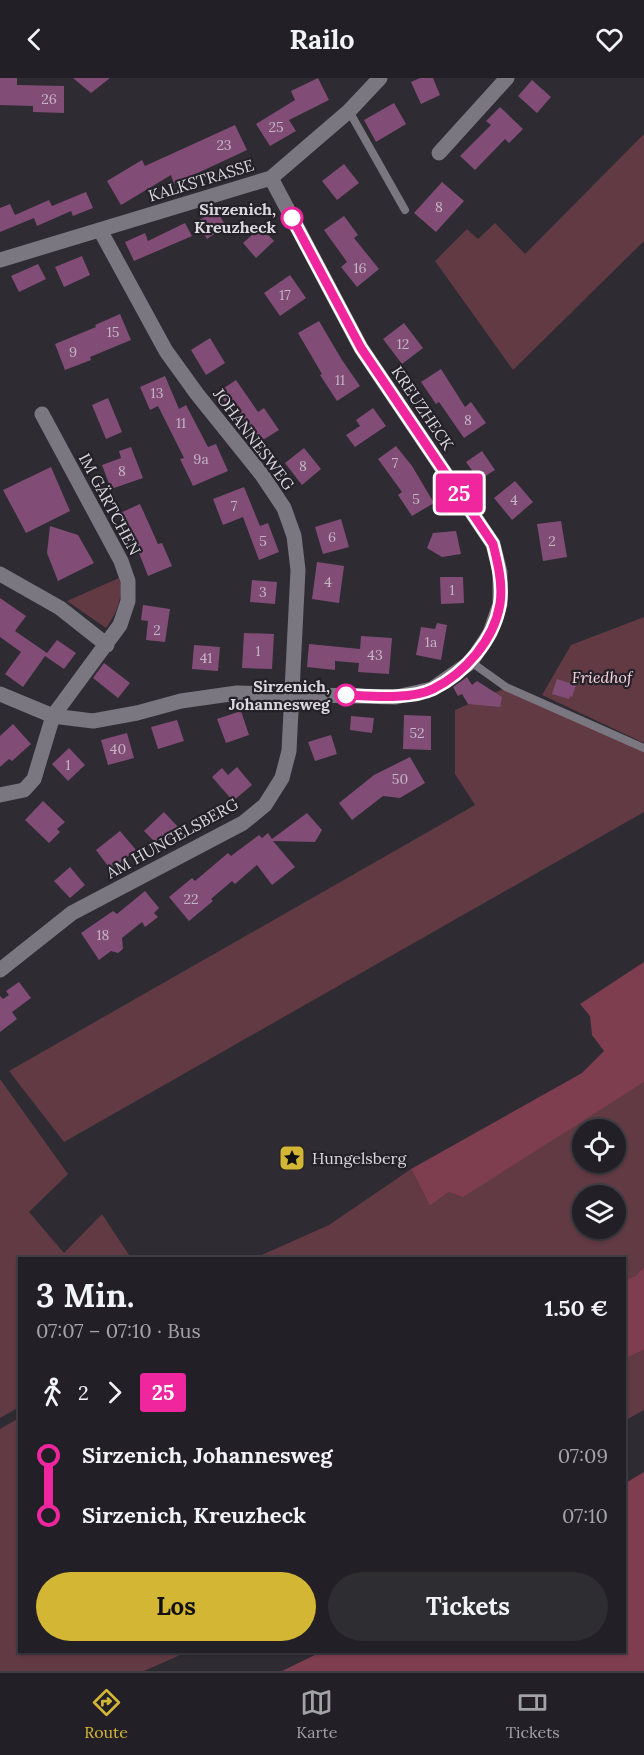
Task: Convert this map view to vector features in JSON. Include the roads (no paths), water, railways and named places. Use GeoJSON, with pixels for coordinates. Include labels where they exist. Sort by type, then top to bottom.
{"type":"FeatureCollection","features":[{"type":"Feature","properties":{"kind":"street","name":"KALKSTRASSE"},"geometry":{"type":"LineString","coordinates":[[0,260],[272,178],[349,111],[380,78]]}},
{"type":"Feature","properties":{"kind":"street"},"geometry":{"type":"LineString","coordinates":[[439,153],[507,78]]}},
{"type":"Feature","properties":{"kind":"street","name":"KREUZHECK"},"geometry":{"type":"LineString","coordinates":[[272,178],[361,348],[493,544],[500,572],[500,604],[490,633],[471,662]]}},
{"type":"Feature","properties":{"kind":"street","name":"JOHANNESWEG"},"geometry":{"type":"LineString","coordinates":[[100,230],[166,351],[197,394],[262,475],[284,508],[294,536],[298,570],[292,693]]}},
{"type":"Feature","properties":{"kind":"street","name":"IM GÄRTCHEN"},"geometry":{"type":"LineString","coordinates":[[0,795],[24,790],[34,779],[53,716],[120,625],[128,601],[128,581],[121,561],[42,414]]}},
{"type":"Feature","properties":{"kind":"street"},"geometry":{"type":"LineString","coordinates":[[0,574],[60,608],[106,645]]}},
{"type":"Feature","properties":{"kind":"street"},"geometry":{"type":"LineString","coordinates":[[0,694],[53,716],[93,721],[192,699],[237,693],[396,697],[432,689],[471,662]]}},
{"type":"Feature","properties":{"kind":"street","name":"AM HUNGELSBERG"},"geometry":{"type":"LineString","coordinates":[[0,970],[72,913],[243,823],[265,805],[282,778],[289,752],[292,693]]}},
{"type":"Feature","properties":{"kind":"lane"},"geometry":{"type":"LineString","coordinates":[[349,111],[405,210]]}},
{"type":"Feature","properties":{"kind":"lane"},"geometry":{"type":"LineString","coordinates":[[471,662],[506,687],[644,748]]}},
{"type":"Feature","properties":{"kind":"place","name":"Sirzenich, Kreuzheck"},"geometry":{"type":"Point","coordinates":[292,218]}},
{"type":"Feature","properties":{"kind":"place","name":"Sirzenich, Johannesweg"},"geometry":{"type":"Point","coordinates":[346,695]}},
{"type":"Feature","properties":{"kind":"place","name":"Hungelsberg"},"geometry":{"type":"Point","coordinates":[292,1158]}},
{"type":"Feature","properties":{"kind":"park label","name":"Friedhof"},"geometry":{"type":"Point","coordinates":[602,677]}}]}
